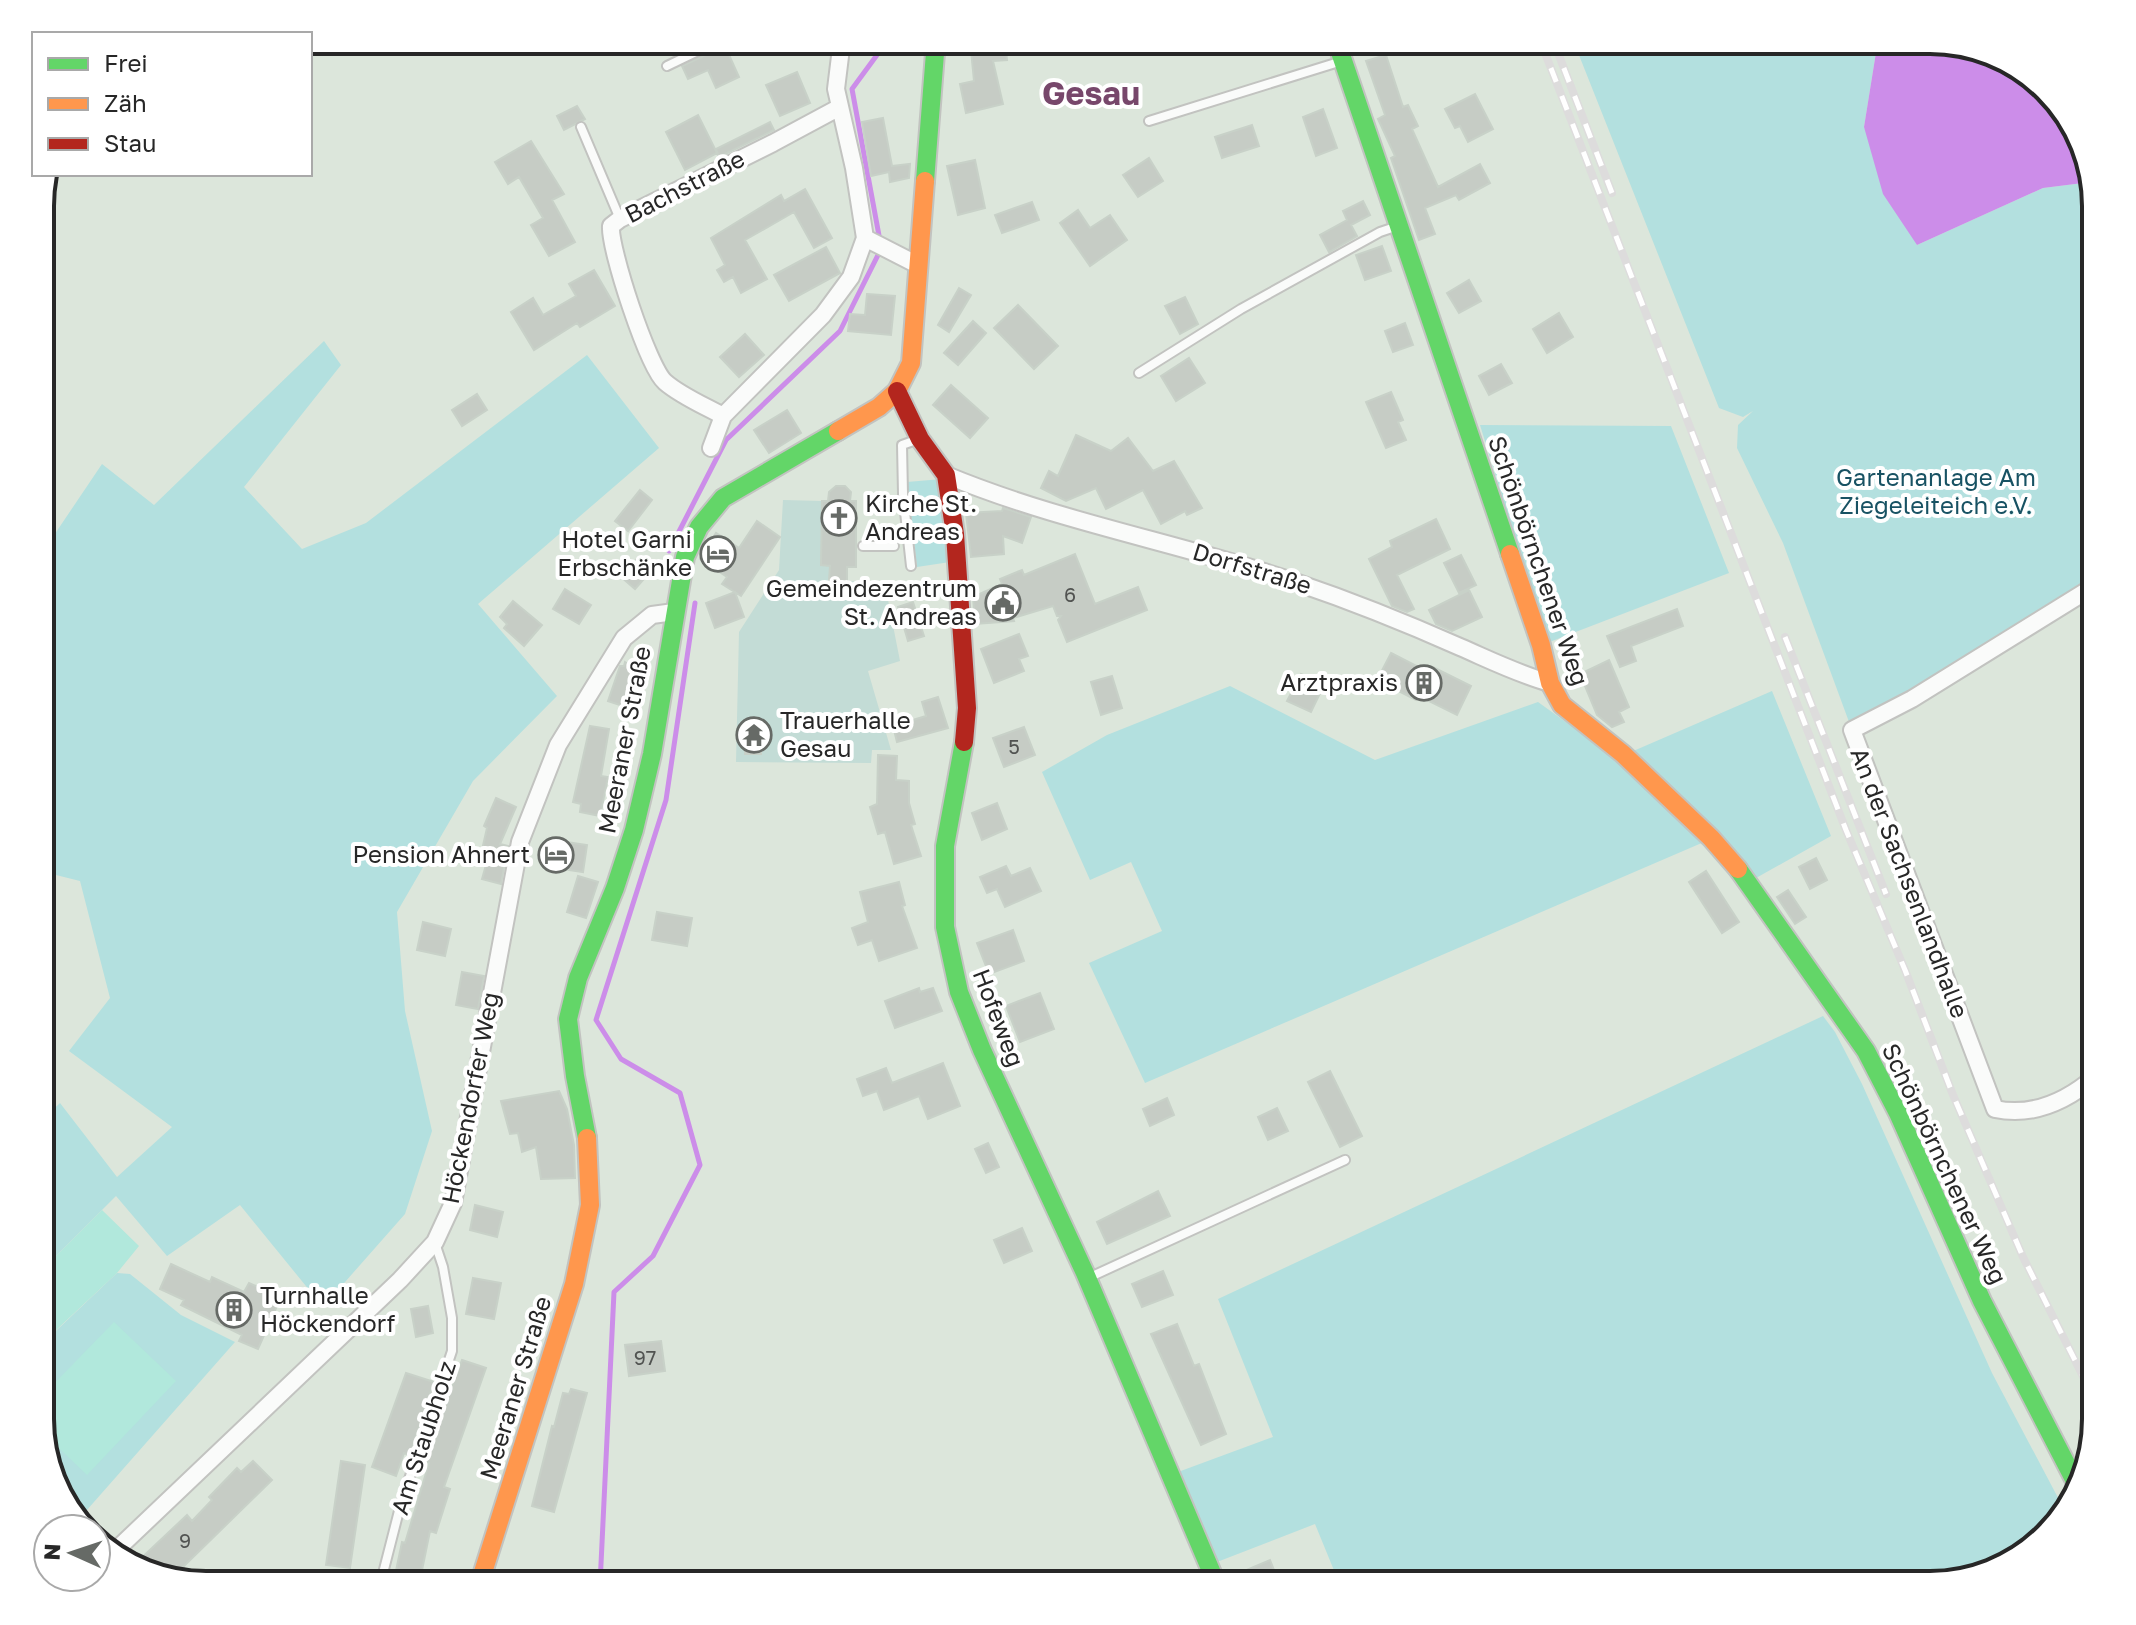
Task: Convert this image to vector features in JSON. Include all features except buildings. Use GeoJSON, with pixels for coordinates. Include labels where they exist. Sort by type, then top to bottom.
{"type":"FeatureCollection","features":[{"type":"Feature","properties":{"kind":"street"},"geometry":{"type":"LineString","coordinates":[[840,54],[836,89],[854,168],[876,243],[918,265]]}},
{"type":"Feature","properties":{"kind":"street"},"geometry":{"type":"LineString","coordinates":[[897,391],[911,363],[935,54]]}},
{"type":"Feature","properties":{"kind":"street","name":"Schönbörnchener Weg"},"geometry":{"type":"LineString","coordinates":[[1341,54],[1541,645],[1550,683],[1562,705],[1623,754],[1711,838],[1749,882],[1845,1019],[1866,1051],[1898,1113],[1982,1301],[2071,1474]]}},
{"type":"Feature","properties":{"kind":"street","name":"Bachstraße"},"geometry":{"type":"LineString","coordinates":[[723,416],[664,381],[655,370],[610,238],[611,226],[840,107]]}},
{"type":"Feature","properties":{"kind":"street"},"geometry":{"type":"LineString","coordinates":[[711,448],[723,416],[823,315],[876,243]]}},
{"type":"Feature","properties":{"kind":"street","name":"Hofeweg"},"geometry":{"type":"LineString","coordinates":[[897,391],[920,439],[946,475],[961,596],[967,708],[964,748],[945,846],[945,927],[959,992],[1087,1278],[1211,1571]]}},
{"type":"Feature","properties":{"kind":"street","name":"Meeraner Straße"},"geometry":{"type":"LineString","coordinates":[[483,1571],[574,1284],[588,1219],[588,1143],[568,1019],[578,978],[615,888],[634,830],[652,754],[685,557],[699,527],[723,498],[879,407],[897,391]]}},
{"type":"Feature","properties":{"kind":"street","name":"Dorfstraße"},"geometry":{"type":"LineString","coordinates":[[946,475],[1100,526],[1227,559],[1328,593],[1459,646],[1513,672],[1550,683]]}},
{"type":"Feature","properties":{"kind":"street","name":"An der Sachsenlandhalle"},"geometry":{"type":"LineString","coordinates":[[2082,594],[1912,699],[1852,730],[1995,1109],[2019,1112],[2058,1103],[2082,1089]]}},
{"type":"Feature","properties":{"kind":"street","name":"Höckendorfer Weg"},"geometry":{"type":"LineString","coordinates":[[121,1545],[400,1280],[435,1242],[453,1203],[520,842],[558,745],[624,638],[652,615],[674,612]]}},
{"type":"Feature","properties":{"kind":"lane"},"geometry":{"type":"LineString","coordinates":[[667,66],[692,54]]}},
{"type":"Feature","properties":{"kind":"lane"},"geometry":{"type":"LineString","coordinates":[[1149,121],[1343,61]]}},
{"type":"Feature","properties":{"kind":"lane"},"geometry":{"type":"LineString","coordinates":[[581,127],[620,219]]}},
{"type":"Feature","properties":{"kind":"lane"},"geometry":{"type":"LineString","coordinates":[[1139,373],[1241,309],[1380,232],[1398,226]]}},
{"type":"Feature","properties":{"kind":"lane"},"geometry":{"type":"LineString","coordinates":[[911,566],[903,494],[902,445],[920,439]]}},
{"type":"Feature","properties":{"kind":"lane"},"geometry":{"type":"LineString","coordinates":[[863,546],[894,546]]}},
{"type":"Feature","properties":{"kind":"lane"},"geometry":{"type":"LineString","coordinates":[[1087,1278],[1345,1160]]}},
{"type":"Feature","properties":{"kind":"lane","name":"Am Staubholz"},"geometry":{"type":"LineString","coordinates":[[384,1571],[401,1503],[452,1351],[452,1318],[435,1242]]}},
{"type":"Feature","properties":{"kind":"green space","name":"Gartenanlage Am Ziegeleiteich e.V."},"geometry":{"type":"Polygon","coordinates":[[[1579,54],[1876,54],[1864,127],[1917,245],[2043,188],[2080,183],[2082,593],[1852,730],[1783,543],[1737,448],[1738,425],[1753,411],[1743,417],[1719,408],[1579,54]]]}},
{"type":"Feature","properties":{"kind":"green space"},"geometry":{"type":"Polygon","coordinates":[[[324,341],[341,365],[244,487],[302,549],[366,523],[587,355],[659,448],[478,604],[557,696],[473,781],[397,912],[405,1011],[432,1131],[405,1214],[323,1307],[240,1205],[167,1256],[116,1196],[54,1258],[54,1109],[60,1103],[117,1177],[172,1127],[69,1051],[110,998],[80,881],[54,874],[54,535],[102,464],[154,505],[324,341]]]}},
{"type":"Feature","properties":{"kind":"green space"},"geometry":{"type":"Polygon","coordinates":[[[1480,425],[1671,426],[1729,573],[1547,643],[1480,425]]]}},
{"type":"Feature","properties":{"kind":"green space"},"geometry":{"type":"Polygon","coordinates":[[[942,479],[950,562],[917,567],[907,482],[942,479]]]}},
{"type":"Feature","properties":{"kind":"green space"},"geometry":{"type":"Polygon","coordinates":[[[1230,686],[1375,760],[1538,702],[1616,758],[1704,842],[1145,1083],[1089,963],[1162,931],[1131,862],[1090,880],[1042,772],[1107,735],[1230,686]]]}},
{"type":"Feature","properties":{"kind":"green space"},"geometry":{"type":"Polygon","coordinates":[[[1772,691],[1831,836],[1756,878],[1631,752],[1772,691]]]}},
{"type":"Feature","properties":{"kind":"green space"},"geometry":{"type":"Polygon","coordinates":[[[1823,1016],[1835,1032],[1862,1084],[1992,1373],[2059,1500],[2038,1527],[2023,1540],[1988,1559],[1950,1570],[1334,1571],[1315,1524],[1217,1562],[1178,1472],[1273,1437],[1218,1299],[1823,1016]]]}},
{"type":"Feature","properties":{"kind":"green space"},"geometry":{"type":"Polygon","coordinates":[[[117,1273],[130,1274],[181,1315],[235,1342],[85,1512],[62,1468],[54,1429],[54,1333],[117,1273]]]}},
{"type":"Feature","properties":{"kind":"shaded area"},"geometry":{"type":"Polygon","coordinates":[[[1876,54],[1960,57],[2006,74],[2038,98],[2062,130],[2074,157],[2080,183],[2043,188],[1917,245],[1883,194],[1864,127],[1876,54]]]}},
{"type":"Feature","properties":{"kind":"shaded area"},"geometry":{"type":"Polygon","coordinates":[[[783,500],[822,501],[821,565],[830,566],[830,581],[891,582],[887,595],[900,661],[868,671],[891,750],[872,750],[871,763],[736,762],[739,632],[779,570],[783,500]]]}},
{"type":"Feature","properties":{"kind":"shaded area"},"geometry":{"type":"Polygon","coordinates":[[[102,1210],[139,1246],[117,1273],[54,1332],[54,1258],[102,1210]]]}},
{"type":"Feature","properties":{"kind":"shaded area"},"geometry":{"type":"Polygon","coordinates":[[[114,1322],[176,1381],[87,1475],[57,1446],[54,1384],[114,1322]]]}},
{"type":"Feature","properties":{"kind":"waterway"},"geometry":{"type":"LineString","coordinates":[[878,54],[852,89],[880,241]]}},
{"type":"Feature","properties":{"kind":"waterway"},"geometry":{"type":"LineString","coordinates":[[669,551],[726,440],[840,331],[880,251]]}},
{"type":"Feature","properties":{"kind":"waterway"},"geometry":{"type":"LineString","coordinates":[[601,1571],[614,1292],[653,1256],[700,1165],[680,1093],[621,1059],[596,1020],[666,800],[695,603]]}},
{"type":"Feature","properties":{"kind":"railway"},"geometry":{"type":"LineString","coordinates":[[1545,54],[1846,830],[1953,1095],[2023,1257],[2082,1374]]}},
{"type":"Feature","properties":{"kind":"railway"},"geometry":{"type":"LineString","coordinates":[[1558,54],[1612,193]]}},
{"type":"Feature","properties":{"kind":"railway"},"geometry":{"type":"LineString","coordinates":[[1785,637],[1886,894]]}},
{"type":"Feature","properties":{"kind":"traffic: fast"},"geometry":{"type":"LineString","coordinates":[[925,181],[935,54]]}},
{"type":"Feature","properties":{"kind":"traffic: fast"},"geometry":{"type":"LineString","coordinates":[[1341,54],[1510,554]]}},
{"type":"Feature","properties":{"kind":"traffic: fast"},"geometry":{"type":"LineString","coordinates":[[587,1138],[568,1019],[578,978],[615,888],[634,830],[652,754],[685,557],[699,527],[723,498],[838,431]]}},
{"type":"Feature","properties":{"kind":"traffic: fast"},"geometry":{"type":"LineString","coordinates":[[964,742],[945,846],[945,927],[959,992],[982,1050],[1085,1273],[1211,1571]]}},
{"type":"Feature","properties":{"kind":"traffic: fast"},"geometry":{"type":"LineString","coordinates":[[1738,869],[1866,1051],[1898,1113],[1982,1301],[2071,1474]]}},
{"type":"Feature","properties":{"kind":"traffic: slow"},"geometry":{"type":"LineString","coordinates":[[838,431],[879,407],[897,391],[911,363],[925,181]]}},
{"type":"Feature","properties":{"kind":"traffic: slow"},"geometry":{"type":"LineString","coordinates":[[1510,554],[1541,645],[1550,683],[1562,705],[1623,754],[1711,838],[1738,869]]}},
{"type":"Feature","properties":{"kind":"traffic: slow"},"geometry":{"type":"LineString","coordinates":[[483,1571],[574,1284],[590,1205],[587,1138]]}},
{"type":"Feature","properties":{"kind":"traffic: jam"},"geometry":{"type":"LineString","coordinates":[[897,391],[920,439],[946,475],[955,534],[967,708],[964,742]]}},
{"type":"Feature","properties":{"kind":"place","name":"Kirche St. Andreas"},"geometry":{"type":"Point","coordinates":[839,518]}},
{"type":"Feature","properties":{"kind":"place","name":"Hotel Garni Erbschänke"},"geometry":{"type":"Point","coordinates":[718,554]}},
{"type":"Feature","properties":{"kind":"place","name":"Gemeindezentrum St. Andreas"},"geometry":{"type":"Point","coordinates":[1003,603]}},
{"type":"Feature","properties":{"kind":"place","name":"Arztpraxis"},"geometry":{"type":"Point","coordinates":[1424,683]}},
{"type":"Feature","properties":{"kind":"place","name":"Trauerhalle Gesau"},"geometry":{"type":"Point","coordinates":[754,735]}},
{"type":"Feature","properties":{"kind":"place","name":"Pension Ahnert"},"geometry":{"type":"Point","coordinates":[556,855]}},
{"type":"Feature","properties":{"kind":"place","name":"Turnhalle Höckendorf"},"geometry":{"type":"Point","coordinates":[234,1310]}},
{"type":"Feature","properties":{"kind":"district","name":"Gesau"},"geometry":{"type":"Point","coordinates":[1091,94]}}]}
